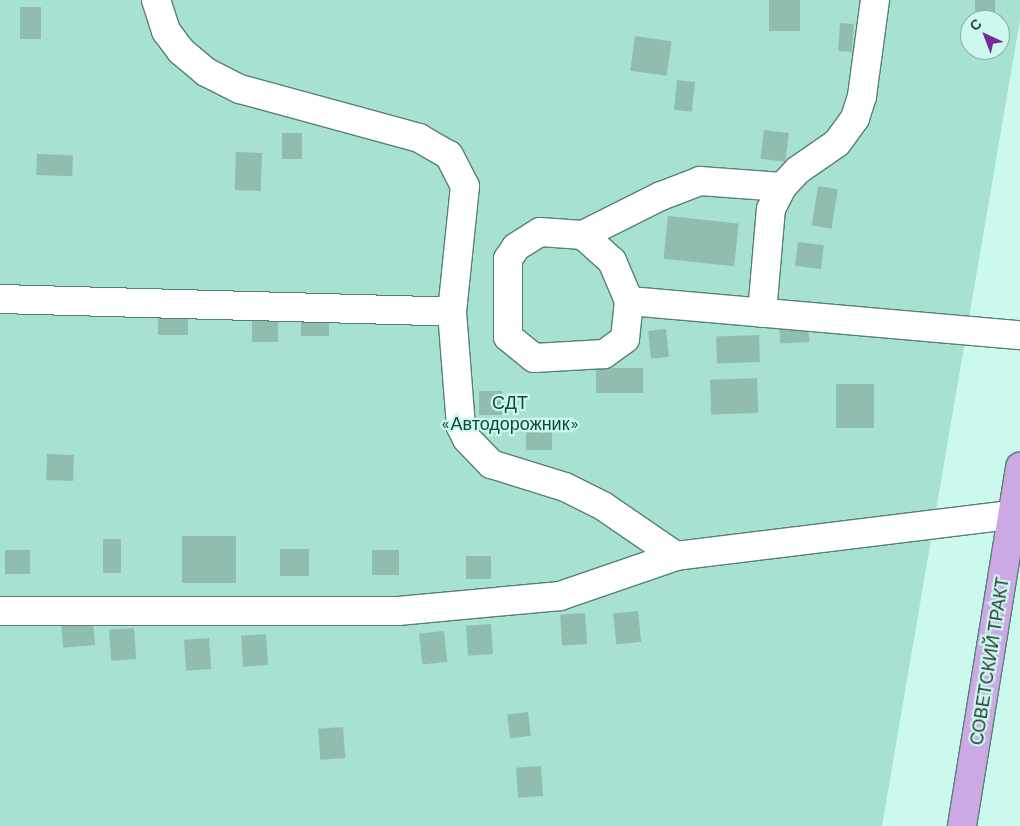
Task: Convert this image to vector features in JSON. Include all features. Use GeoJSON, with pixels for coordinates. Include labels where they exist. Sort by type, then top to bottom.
{"type":"FeatureCollection","features":[{"type":"Feature","properties":{"kind":"highway","name":"СОВЕТСКИЙ ТРАКТ"},"geometry":{"type":"LineString","coordinates":[[962,826],[1020,467]]}},
{"type":"Feature","properties":{"kind":"street"},"geometry":{"type":"LineString","coordinates":[[762,313],[771,210],[782,187],[798,170],[837,143],[855,118],[862,96],[875,0]]}},
{"type":"Feature","properties":{"kind":"street"},"geometry":{"type":"LineString","coordinates":[[149,1],[166,31],[181,51],[206,72],[240,89],[419,138],[449,154],[465,186],[452,312],[461,427],[478,452],[491,464],[565,488],[603,506],[676,556]]}},
{"type":"Feature","properties":{"kind":"street"},"geometry":{"type":"LineString","coordinates":[[583,235],[612,261],[629,301],[625,339],[604,354],[534,358],[508,337],[508,259],[516,247],[540,232],[583,235],[661,196],[700,181],[782,187]]}},
{"type":"Feature","properties":{"kind":"street"},"geometry":{"type":"LineString","coordinates":[[0,299],[452,312]]}},
{"type":"Feature","properties":{"kind":"street"},"geometry":{"type":"LineString","coordinates":[[629,301],[1020,336]]}},
{"type":"Feature","properties":{"kind":"street"},"geometry":{"type":"LineString","coordinates":[[0,612],[398,611],[560,596],[676,556],[1012,515]]}},
{"type":"Feature","properties":{"kind":"green space","name":"СДТ «Автодорожник»"},"geometry":{"type":"Polygon","coordinates":[[[0,0],[1020,0],[1020,20],[882,826],[0,826],[0,0]]]}},
{"type":"Feature","properties":{"kind":"building"},"geometry":{"type":"Polygon","coordinates":[[[769,0],[800,0],[800,31],[769,31],[769,0]]]}},
{"type":"Feature","properties":{"kind":"building"},"geometry":{"type":"Polygon","coordinates":[[[975,0],[995,0],[995,10],[975,10],[975,0]]]}},
{"type":"Feature","properties":{"kind":"building"},"geometry":{"type":"Polygon","coordinates":[[[20,7],[41,7],[41,39],[20,39],[20,7]]]}},
{"type":"Feature","properties":{"kind":"building"},"geometry":{"type":"Polygon","coordinates":[[[840,23],[854,24],[852,52],[838,51],[840,23]]]}},
{"type":"Feature","properties":{"kind":"building"},"geometry":{"type":"Polygon","coordinates":[[[635,36],[672,41],[667,76],[630,71],[635,36]]]}},
{"type":"Feature","properties":{"kind":"building"},"geometry":{"type":"Polygon","coordinates":[[[677,80],[695,82],[692,112],[674,110],[677,80]]]}},
{"type":"Feature","properties":{"kind":"building"},"geometry":{"type":"Polygon","coordinates":[[[764,130],[789,133],[785,162],[760,159],[764,130]]]}},
{"type":"Feature","properties":{"kind":"building"},"geometry":{"type":"Polygon","coordinates":[[[282,133],[302,133],[302,159],[282,159],[282,133]]]}},
{"type":"Feature","properties":{"kind":"building"},"geometry":{"type":"Polygon","coordinates":[[[236,152],[262,153],[261,191],[235,190],[236,152]]]}},
{"type":"Feature","properties":{"kind":"building"},"geometry":{"type":"Polygon","coordinates":[[[37,154],[73,155],[72,176],[36,175],[37,154]]]}},
{"type":"Feature","properties":{"kind":"building"},"geometry":{"type":"Polygon","coordinates":[[[818,186],[838,189],[831,229],[812,226],[818,186]]]}},
{"type":"Feature","properties":{"kind":"building"},"geometry":{"type":"Polygon","coordinates":[[[668,216],[739,223],[734,266],[664,259],[668,216]]]}},
{"type":"Feature","properties":{"kind":"building"},"geometry":{"type":"Polygon","coordinates":[[[798,242],[824,245],[821,269],[795,266],[798,242]]]}},
{"type":"Feature","properties":{"kind":"building"},"geometry":{"type":"Polygon","coordinates":[[[158,315],[188,315],[188,335],[158,335],[158,315]]]}},
{"type":"Feature","properties":{"kind":"building"},"geometry":{"type":"Polygon","coordinates":[[[301,319],[329,319],[329,336],[301,336],[301,319]]]}},
{"type":"Feature","properties":{"kind":"building"},"geometry":{"type":"Polygon","coordinates":[[[252,320],[278,320],[278,342],[252,342],[252,320]]]}},
{"type":"Feature","properties":{"kind":"building"},"geometry":{"type":"Polygon","coordinates":[[[808,321],[809,342],[780,343],[779,323],[808,321]]]}},
{"type":"Feature","properties":{"kind":"building"},"geometry":{"type":"Polygon","coordinates":[[[666,329],[669,357],[651,359],[648,331],[666,329]]]}},
{"type":"Feature","properties":{"kind":"building"},"geometry":{"type":"Polygon","coordinates":[[[759,335],[760,362],[717,363],[716,337],[759,335]]]}},
{"type":"Feature","properties":{"kind":"building"},"geometry":{"type":"Polygon","coordinates":[[[596,368],[643,368],[643,393],[596,393],[596,368]]]}},
{"type":"Feature","properties":{"kind":"building"},"geometry":{"type":"Polygon","coordinates":[[[757,378],[758,413],[711,415],[710,380],[757,378]]]}},
{"type":"Feature","properties":{"kind":"building"},"geometry":{"type":"Polygon","coordinates":[[[836,384],[874,384],[874,428],[836,428],[836,384]]]}},
{"type":"Feature","properties":{"kind":"building"},"geometry":{"type":"Polygon","coordinates":[[[479,391],[502,391],[502,415],[479,415],[479,391]]]}},
{"type":"Feature","properties":{"kind":"building"},"geometry":{"type":"Polygon","coordinates":[[[526,420],[552,420],[552,450],[526,450],[526,420]]]}},
{"type":"Feature","properties":{"kind":"building"},"geometry":{"type":"Polygon","coordinates":[[[47,454],[74,455],[73,481],[46,480],[47,454]]]}},
{"type":"Feature","properties":{"kind":"building"},"geometry":{"type":"Polygon","coordinates":[[[182,536],[236,536],[236,583],[182,583],[182,536]]]}},
{"type":"Feature","properties":{"kind":"building"},"geometry":{"type":"Polygon","coordinates":[[[103,539],[121,539],[121,573],[103,573],[103,539]]]}},
{"type":"Feature","properties":{"kind":"building"},"geometry":{"type":"Polygon","coordinates":[[[280,549],[309,549],[309,576],[280,576],[280,549]]]}},
{"type":"Feature","properties":{"kind":"building"},"geometry":{"type":"Polygon","coordinates":[[[5,550],[30,550],[30,574],[5,574],[5,550]]]}},
{"type":"Feature","properties":{"kind":"building"},"geometry":{"type":"Polygon","coordinates":[[[372,550],[399,550],[399,575],[372,575],[372,550]]]}},
{"type":"Feature","properties":{"kind":"building"},"geometry":{"type":"Polygon","coordinates":[[[466,556],[491,556],[491,579],[466,579],[466,556]]]}},
{"type":"Feature","properties":{"kind":"building"},"geometry":{"type":"Polygon","coordinates":[[[638,611],[641,642],[616,644],[613,614],[638,611]]]}},
{"type":"Feature","properties":{"kind":"building"},"geometry":{"type":"Polygon","coordinates":[[[585,613],[587,644],[562,646],[560,615],[585,613]]]}},
{"type":"Feature","properties":{"kind":"building"},"geometry":{"type":"Polygon","coordinates":[[[93,621],[95,645],[63,648],[61,624],[93,621]]]}},
{"type":"Feature","properties":{"kind":"building"},"geometry":{"type":"Polygon","coordinates":[[[491,624],[493,654],[468,656],[466,626],[491,624]]]}},
{"type":"Feature","properties":{"kind":"building"},"geometry":{"type":"Polygon","coordinates":[[[134,628],[136,659],[111,661],[109,630],[134,628]]]}},
{"type":"Feature","properties":{"kind":"building"},"geometry":{"type":"Polygon","coordinates":[[[444,631],[447,662],[422,664],[419,634],[444,631]]]}},
{"type":"Feature","properties":{"kind":"building"},"geometry":{"type":"Polygon","coordinates":[[[266,634],[268,665],[243,667],[241,636],[266,634]]]}},
{"type":"Feature","properties":{"kind":"building"},"geometry":{"type":"Polygon","coordinates":[[[209,638],[211,669],[186,671],[184,640],[209,638]]]}},
{"type":"Feature","properties":{"kind":"building"},"geometry":{"type":"Polygon","coordinates":[[[528,712],[531,736],[510,738],[507,715],[528,712]]]}},
{"type":"Feature","properties":{"kind":"building"},"geometry":{"type":"Polygon","coordinates":[[[343,727],[345,758],[320,760],[318,729],[343,727]]]}},
{"type":"Feature","properties":{"kind":"building"},"geometry":{"type":"Polygon","coordinates":[[[541,766],[543,796],[518,798],[516,768],[541,766]]]}}]}
